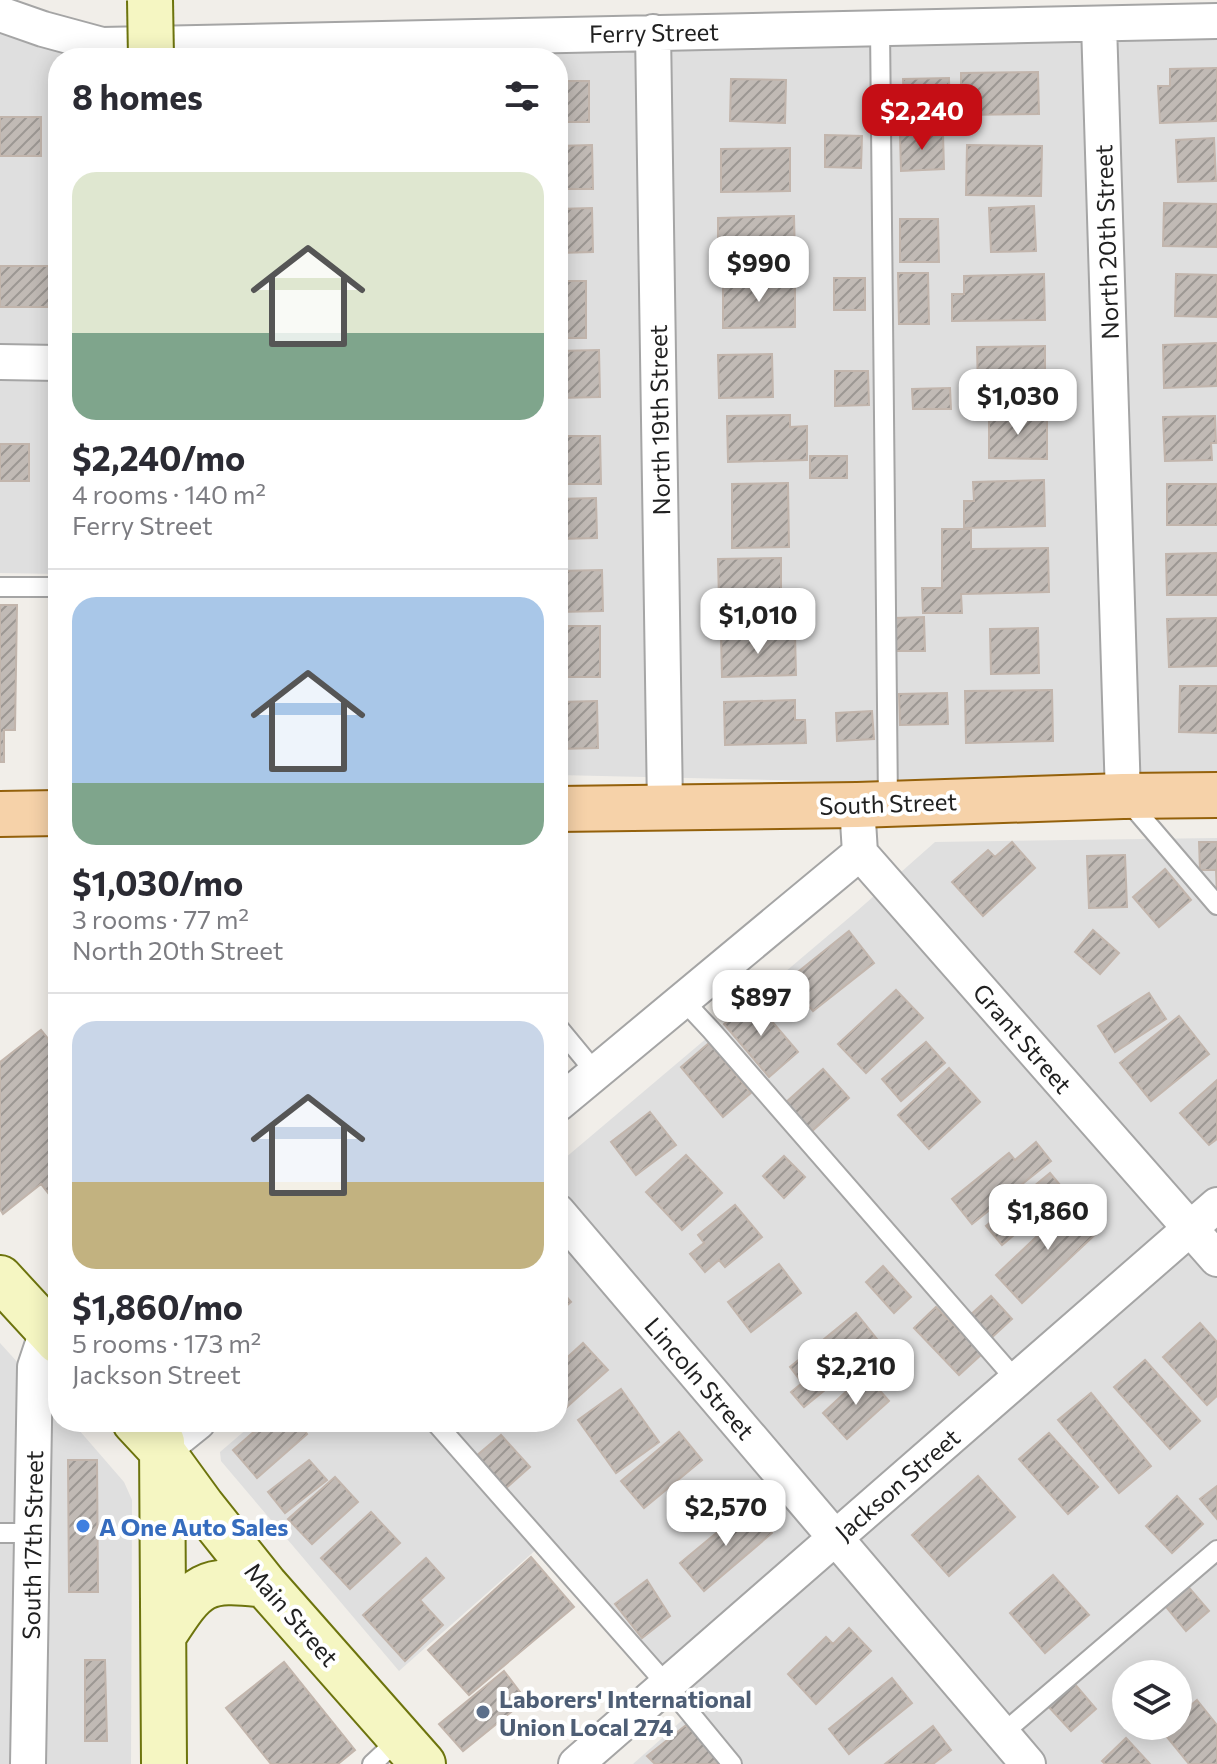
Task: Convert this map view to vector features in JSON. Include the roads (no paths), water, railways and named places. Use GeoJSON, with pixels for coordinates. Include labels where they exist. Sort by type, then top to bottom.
{"type":"FeatureCollection","features":[{"type":"Feature","properties":{"kind":"main road"},"geometry":{"type":"LineString","coordinates":[[150,0],[151,48]]}},
{"type":"Feature","properties":{"kind":"main road","name":"South Street"},"geometry":{"type":"LineString","coordinates":[[568,809],[1217,795]]}},
{"type":"Feature","properties":{"kind":"main road"},"geometry":{"type":"LineString","coordinates":[[0,814],[48,813]]}},
{"type":"Feature","properties":{"kind":"main road"},"geometry":{"type":"LineString","coordinates":[[0,1278],[48,1330]]}},
{"type":"Feature","properties":{"kind":"main road"},"geometry":{"type":"LineString","coordinates":[[153,1432],[164,1635],[164,1764]]}},
{"type":"Feature","properties":{"kind":"main road","name":"Main Street"},"geometry":{"type":"LineString","coordinates":[[153,1432],[202,1506],[398,1755]]}},
{"type":"Feature","properties":{"kind":"main road"},"geometry":{"type":"LineString","coordinates":[[164,1635],[185,1603],[197,1591],[221,1581],[265,1585]]}},
{"type":"Feature","properties":{"kind":"street","name":"Ferry Street"},"geometry":{"type":"LineString","coordinates":[[0,14],[102,45],[880,28],[1108,16],[1217,21]]}},
{"type":"Feature","properties":{"kind":"street","name":"North 20th Street"},"geometry":{"type":"LineString","coordinates":[[1108,16],[1123,796]]}},
{"type":"Feature","properties":{"kind":"street","name":"North 19th Street"},"geometry":{"type":"LineString","coordinates":[[653,32],[665,807]]}},
{"type":"Feature","properties":{"kind":"street"},"geometry":{"type":"LineString","coordinates":[[0,362],[48,363]]}},
{"type":"Feature","properties":{"kind":"street"},"geometry":{"type":"LineString","coordinates":[[568,1096],[860,853],[873,804]]}},
{"type":"Feature","properties":{"kind":"street","name":"Grant Street"},"geometry":{"type":"LineString","coordinates":[[860,853],[1217,1259]]}},
{"type":"Feature","properties":{"kind":"street","name":"Jackson Street"},"geometry":{"type":"LineString","coordinates":[[576,1764],[1217,1205]]}},
{"type":"Feature","properties":{"kind":"street","name":"Lincoln Street"},"geometry":{"type":"LineString","coordinates":[[568,1224],[1028,1764]]}},
{"type":"Feature","properties":{"kind":"street","name":"South 17th Street"},"geometry":{"type":"LineString","coordinates":[[28,1764],[16,1533],[35,1367],[48,1344]]}},
{"type":"Feature","properties":{"kind":"lane"},"geometry":{"type":"LineString","coordinates":[[873,804],[880,28]]}},
{"type":"Feature","properties":{"kind":"lane"},"geometry":{"type":"LineString","coordinates":[[0,587],[48,587]]}},
{"type":"Feature","properties":{"kind":"lane"},"geometry":{"type":"LineString","coordinates":[[1123,796],[1217,905]]}},
{"type":"Feature","properties":{"kind":"lane"},"geometry":{"type":"LineString","coordinates":[[683,1000],[1016,1380]]}},
{"type":"Feature","properties":{"kind":"lane"},"geometry":{"type":"LineString","coordinates":[[568,1041],[596,1073]]}},
{"type":"Feature","properties":{"kind":"lane"},"geometry":{"type":"LineString","coordinates":[[444,1432],[667,1685],[732,1764]]}},
{"type":"Feature","properties":{"kind":"lane"},"geometry":{"type":"LineString","coordinates":[[1002,1734],[1217,1550]]}},
{"type":"Feature","properties":{"kind":"place","name":"A One Auto Sales"},"geometry":{"type":"Point","coordinates":[83,1526]}},
{"type":"Feature","properties":{"kind":"place","name":"Laborers' International Union Local 274"},"geometry":{"type":"Point","coordinates":[483,1712]}}]}
